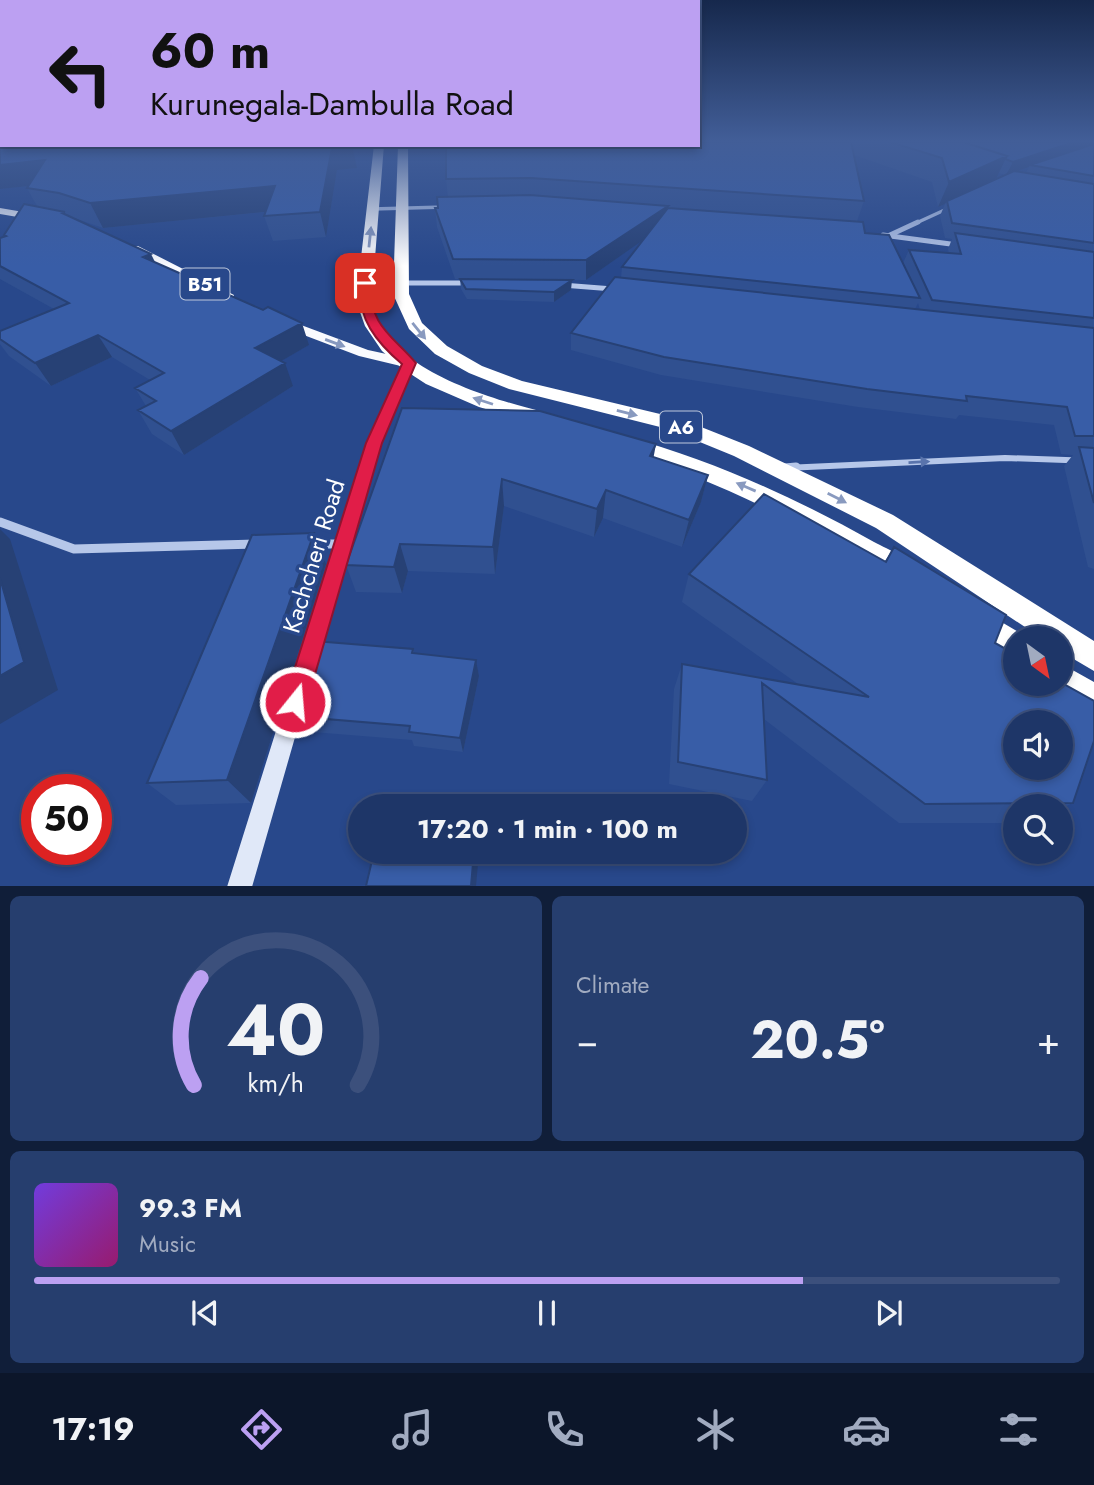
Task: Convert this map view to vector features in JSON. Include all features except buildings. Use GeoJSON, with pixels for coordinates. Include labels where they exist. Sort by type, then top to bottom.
{"type":"FeatureCollection","features":[{"type":"Feature","properties":{"kind":"highway"},"geometry":{"type":"LineString","coordinates":[[375,183],[364,301],[370,321],[390,346],[422,376],[448,389],[555,423]]}},
{"type":"Feature","properties":{"kind":"highway","name":"A6"},"geometry":{"type":"LineString","coordinates":[[402,183],[401,282],[404,306],[414,327],[433,347],[451,359],[506,382],[674,425],[719,441],[899,530],[1094,657]]}},
{"type":"Feature","properties":{"kind":"highway","name":"A6"},"geometry":{"type":"LineString","coordinates":[[615,440],[751,488],[831,528],[923,585]]}},
{"type":"Feature","properties":{"kind":"highway"},"geometry":{"type":"LineString","coordinates":[[955,605],[1003,637]]}},
{"type":"Feature","properties":{"kind":"highway"},"geometry":{"type":"LineString","coordinates":[[1073,685],[1094,699]]}},
{"type":"Feature","properties":{"kind":"main road"},"geometry":{"type":"LineString","coordinates":[[0,211],[60,221]]}},
{"type":"Feature","properties":{"kind":"main road","name":"B51"},"geometry":{"type":"LineString","coordinates":[[119,240],[237,300]]}},
{"type":"Feature","properties":{"kind":"main road"},"geometry":{"type":"LineString","coordinates":[[272,317],[364,353],[409,363]]}},
{"type":"Feature","properties":{"kind":"main road","name":"Kachcheri Road"},"geometry":{"type":"LineString","coordinates":[[239,886],[374,443],[409,363]]}},
{"type":"Feature","properties":{"kind":"street"},"geometry":{"type":"LineString","coordinates":[[890,235],[952,206]]}},
{"type":"Feature","properties":{"kind":"street"},"geometry":{"type":"LineString","coordinates":[[372,209],[450,207]]}},
{"type":"Feature","properties":{"kind":"street"},"geometry":{"type":"LineString","coordinates":[[877,234],[967,247]]}},
{"type":"Feature","properties":{"kind":"street"},"geometry":{"type":"LineString","coordinates":[[890,235],[892,248]]}},
{"type":"Feature","properties":{"kind":"street"},"geometry":{"type":"LineString","coordinates":[[365,283],[484,284]]}},
{"type":"Feature","properties":{"kind":"street"},"geometry":{"type":"LineString","coordinates":[[553,285],[622,290]]}},
{"type":"Feature","properties":{"kind":"street"},"geometry":{"type":"LineString","coordinates":[[777,469],[1005,458],[1094,461]]}},
{"type":"Feature","properties":{"kind":"street"},"geometry":{"type":"LineString","coordinates":[[0,522],[74,550],[160,545],[265,544]]}},
{"type":"Feature","properties":{"kind":"street"},"geometry":{"type":"LineString","coordinates":[[305,544],[344,544]]}},
{"type":"Feature","properties":{"kind":"route"},"geometry":{"type":"LineString","coordinates":[[295,702],[374,443],[409,363],[390,346],[370,321],[364,301],[365,283]]}}]}
